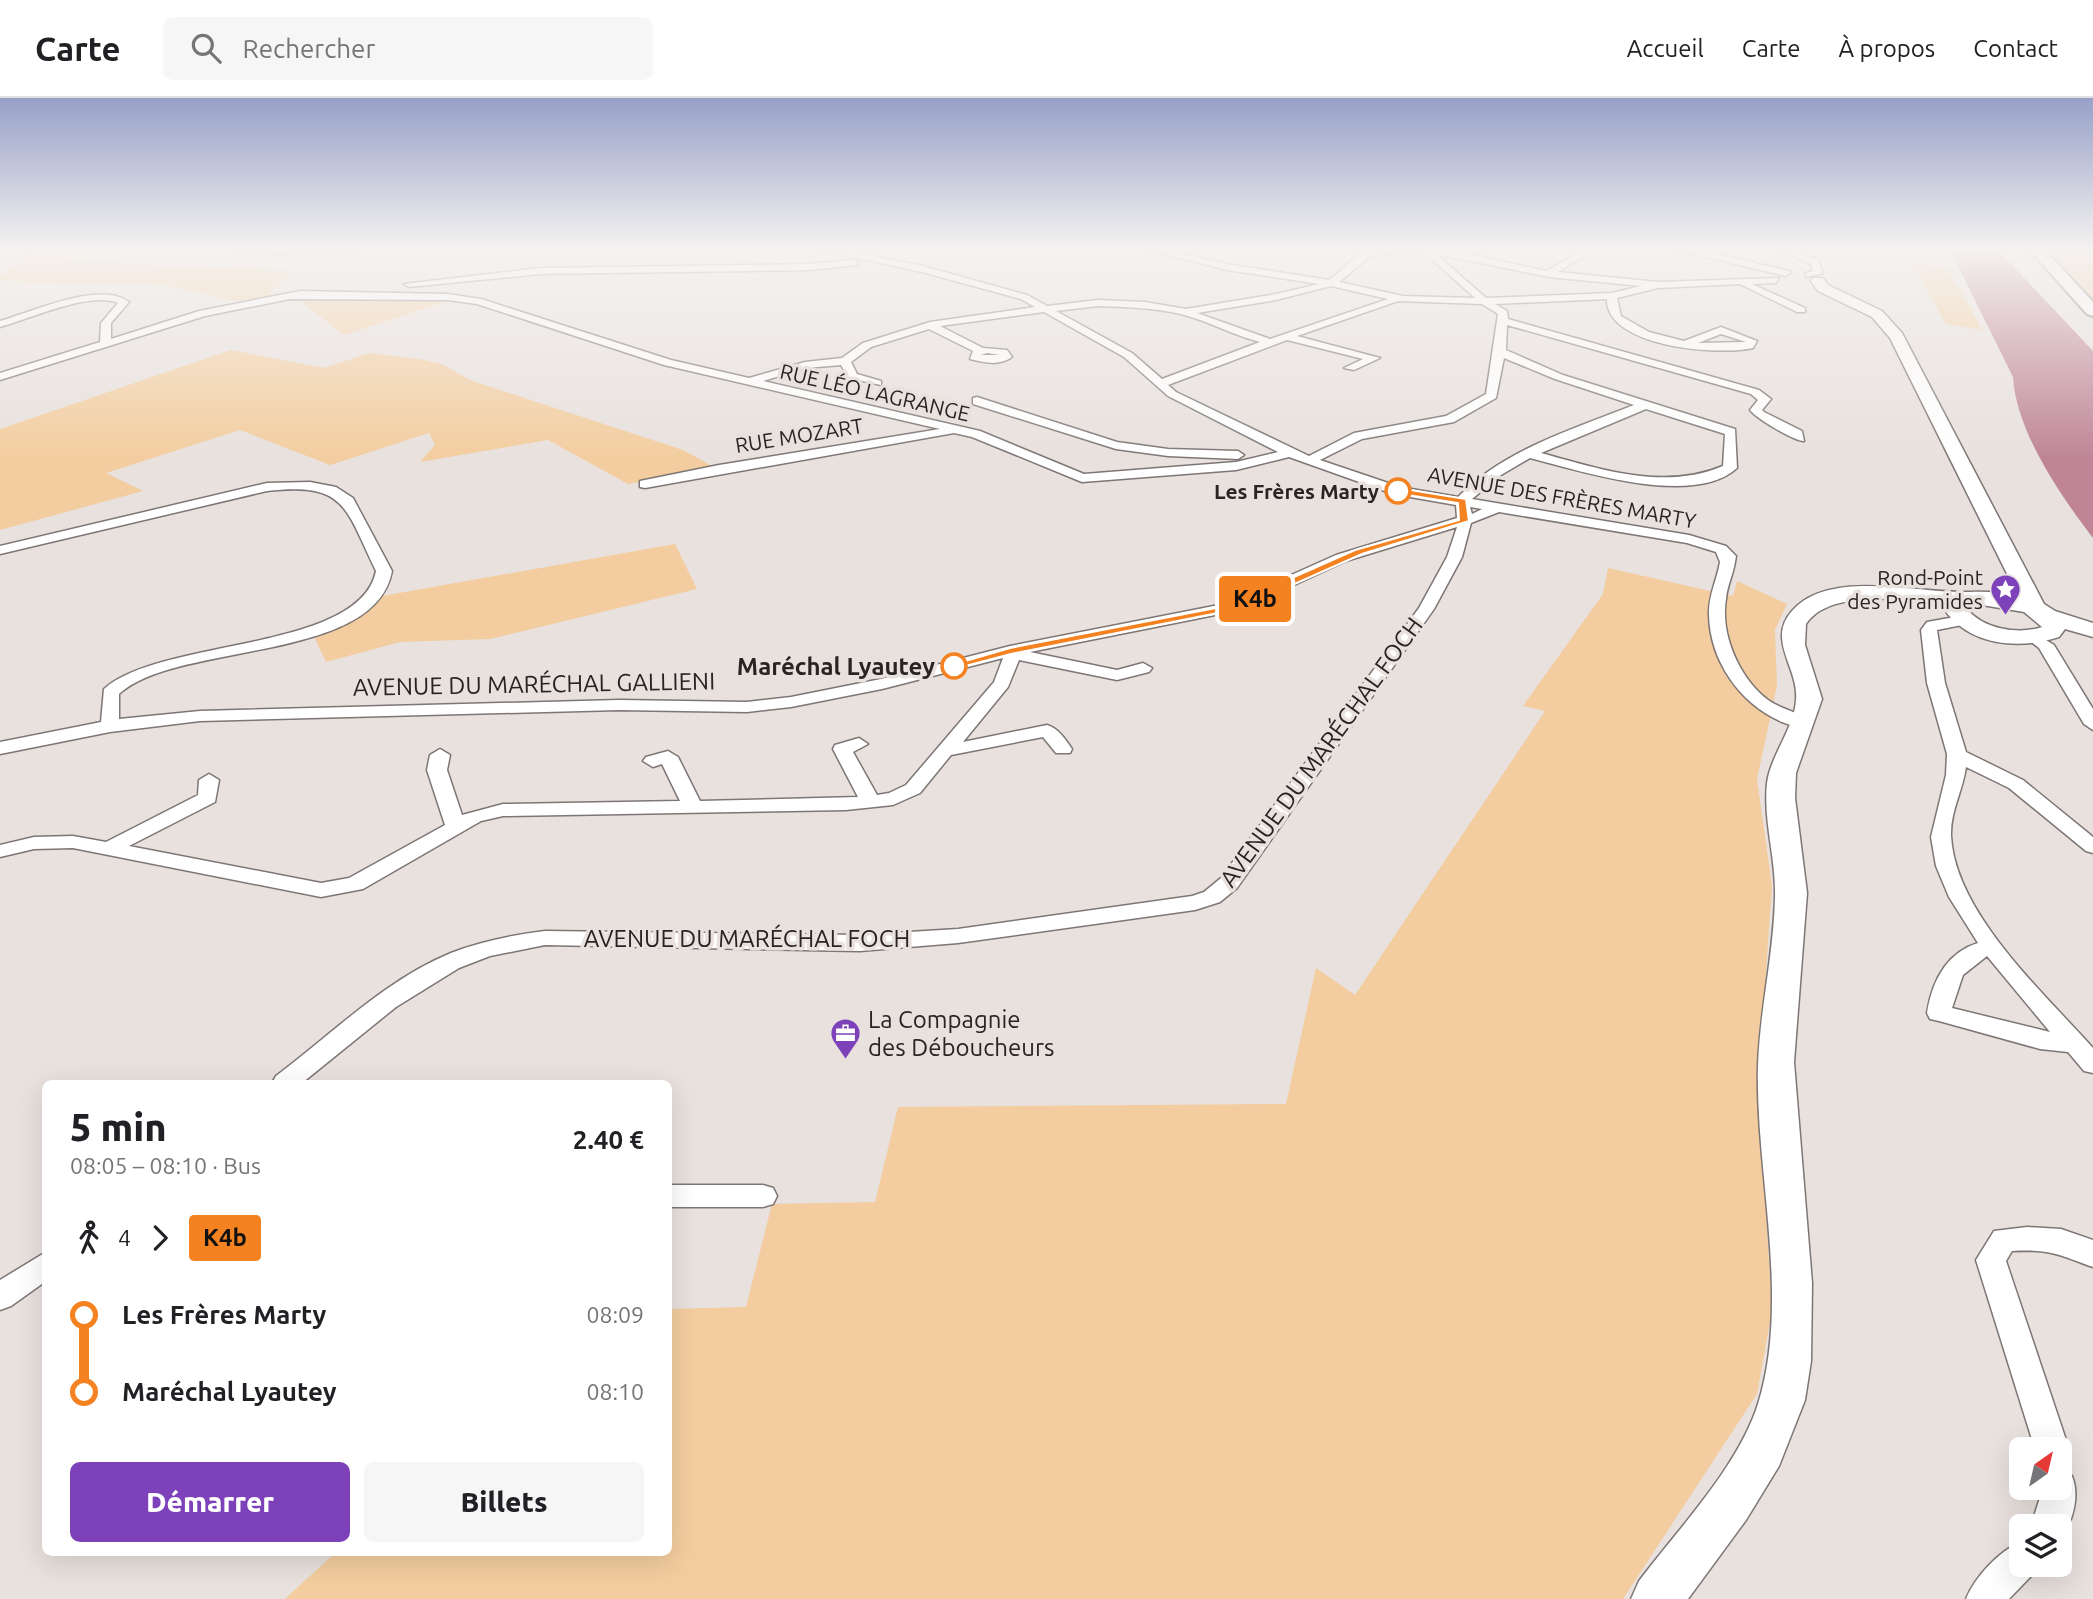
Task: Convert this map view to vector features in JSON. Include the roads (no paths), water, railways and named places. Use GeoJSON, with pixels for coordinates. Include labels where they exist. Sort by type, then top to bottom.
{"type":"FeatureCollection","features":[{"type":"Feature","properties":{"kind":"main road"},"geometry":{"type":"LineString","coordinates":[[1881,318],[1897,336],[2009,560],[2024,583],[2039,624]]}},
{"type":"Feature","properties":{"kind":"main road"},"geometry":{"type":"LineString","coordinates":[[1966,607],[2004,586],[2009,560]]}},
{"type":"Feature","properties":{"kind":"main road"},"geometry":{"type":"LineString","coordinates":[[1657,1599],[1752,1468],[1781,1403],[1788,1362],[1791,1311],[1776,1083],[1791,893],[1781,784],[1794,737],[1809,703],[1809,685],[1792,636],[1794,625],[1812,606],[1843,596],[1868,594],[1966,607],[2006,600],[2039,624],[2093,638]]}},
{"type":"Feature","properties":{"kind":"main road"},"geometry":{"type":"LineString","coordinates":[[1966,607],[1990,631],[2039,624],[2093,630]]}},
{"type":"Feature","properties":{"kind":"street"},"geometry":{"type":"LineString","coordinates":[[0,324],[20,318]]}},
{"type":"Feature","properties":{"kind":"street"},"geometry":{"type":"LineString","coordinates":[[105,343],[106,323],[110,318]]}},
{"type":"Feature","properties":{"kind":"street"},"geometry":{"type":"LineString","coordinates":[[0,377],[188,318]]}},
{"type":"Feature","properties":{"kind":"street","name":"RUE LÉO LAGRANGE"},"geometry":{"type":"LineString","coordinates":[[530,318],[668,363],[961,430],[999,442],[1069,475],[1097,479],[1236,466],[1284,454]]}},
{"type":"Feature","properties":{"kind":"street"},"geometry":{"type":"LineString","coordinates":[[747,382],[805,365],[845,362],[867,345],[930,325],[981,318]]}},
{"type":"Feature","properties":{"kind":"street","name":"AVENUE DES FRÈRES MARTY"},"geometry":{"type":"LineString","coordinates":[[1063,318],[1128,355],[1171,394],[1284,454],[1463,511]]}},
{"type":"Feature","properties":{"kind":"street"},"geometry":{"type":"LineString","coordinates":[[1198,318],[1270,342]]}},
{"type":"Feature","properties":{"kind":"street"},"geometry":{"type":"LineString","coordinates":[[1159,384],[1335,318]]}},
{"type":"Feature","properties":{"kind":"street"},"geometry":{"type":"LineString","coordinates":[[1308,461],[1358,436],[1450,419],[1492,396],[1492,378],[1500,352],[1504,318]]}},
{"type":"Feature","properties":{"kind":"street"},"geometry":{"type":"LineString","coordinates":[[1615,318],[1622,324],[1654,336],[1688,344],[1728,350],[1749,346],[1752,341],[1721,330],[1688,344]]}},
{"type":"Feature","properties":{"kind":"street"},"geometry":{"type":"LineString","coordinates":[[1505,321],[1755,391],[1765,399],[1756,410],[1760,415],[1800,438]]}},
{"type":"Feature","properties":{"kind":"street"},"geometry":{"type":"LineString","coordinates":[[930,325],[981,351]]}},
{"type":"Feature","properties":{"kind":"street"},"geometry":{"type":"LineString","coordinates":[[1286,336],[1374,358],[1350,368]]}},
{"type":"Feature","properties":{"kind":"street"},"geometry":{"type":"LineString","coordinates":[[1500,352],[1559,377],[1731,432],[1730,468],[1715,477],[1668,482],[1594,470],[1528,454]]}},
{"type":"Feature","properties":{"kind":"street"},"geometry":{"type":"LineString","coordinates":[[845,362],[853,376],[877,383]]}},
{"type":"Feature","properties":{"kind":"street"},"geometry":{"type":"LineString","coordinates":[[976,401],[1010,408],[1101,442],[1132,448],[1163,453],[1284,454]]}},
{"type":"Feature","properties":{"kind":"street"},"geometry":{"type":"LineString","coordinates":[[1463,511],[1470,491],[1528,454],[1647,404]]}},
{"type":"Feature","properties":{"kind":"street","name":"RUE MOZART"},"geometry":{"type":"LineString","coordinates":[[645,484],[719,469],[961,430]]}},
{"type":"Feature","properties":{"kind":"street"},"geometry":{"type":"LineString","coordinates":[[0,550],[267,487],[294,486],[330,490],[341,494],[348,501],[384,571],[381,587],[372,599],[349,614],[319,627],[148,670],[131,678],[110,693],[110,726]]}},
{"type":"Feature","properties":{"kind":"street","name":"AVENUE DES FRÈRES MARTY"},"geometry":{"type":"LineString","coordinates":[[1498,507],[1689,539],[1721,549],[1728,556],[1728,562],[1717,599],[1716,617],[1725,649],[1743,684],[1754,698],[1770,710],[1801,723]]}},
{"type":"Feature","properties":{"kind":"street","name":"AVENUE DU MARÉCHAL GALLIENI"},"geometry":{"type":"LineString","coordinates":[[0,748],[110,726],[200,716],[619,705],[747,707],[836,695],[1012,653],[1234,607],[1359,552],[1463,511],[1498,507]]}},
{"type":"Feature","properties":{"kind":"street","name":"AVENUE DU MARÉCHAL FOCH"},"geometry":{"type":"LineString","coordinates":[[289,1080],[406,990],[450,962],[497,945],[545,937],[860,943],[958,936],[1195,903],[1212,897],[1229,883],[1426,609],[1451,565],[1463,511]]}},
{"type":"Feature","properties":{"kind":"street"},"geometry":{"type":"LineString","coordinates":[[1966,607],[1933,625],[1929,630],[1930,651],[1957,755],[1941,835],[1944,856],[1953,884],[1966,909],[1993,946],[2093,1064]]}},
{"type":"Feature","properties":{"kind":"street"},"geometry":{"type":"LineString","coordinates":[[2039,624],[2046,645],[2093,724]]}},
{"type":"Feature","properties":{"kind":"street"},"geometry":{"type":"LineString","coordinates":[[0,851],[55,842],[108,849],[321,890],[355,884],[474,817],[503,810],[871,802],[893,799],[913,789],[1002,683],[1012,653],[1117,675],[1143,668]]}},
{"type":"Feature","properties":{"kind":"street"},"geometry":{"type":"LineString","coordinates":[[945,751],[1047,731],[1063,749]]}},
{"type":"Feature","properties":{"kind":"street"},"geometry":{"type":"LineString","coordinates":[[859,744],[842,749],[871,802]]}},
{"type":"Feature","properties":{"kind":"street"},"geometry":{"type":"LineString","coordinates":[[440,755],[437,770],[456,828]]}},
{"type":"Feature","properties":{"kind":"street"},"geometry":{"type":"LineString","coordinates":[[1957,755],[2016,784],[2093,847]]}},
{"type":"Feature","properties":{"kind":"street"},"geometry":{"type":"LineString","coordinates":[[653,761],[668,757],[693,807]]}},
{"type":"Feature","properties":{"kind":"street"},"geometry":{"type":"LineString","coordinates":[[108,849],[208,798],[209,780]]}},
{"type":"Feature","properties":{"kind":"street"},"geometry":{"type":"LineString","coordinates":[[1993,946],[1968,955],[1951,975],[1941,993],[1939,1013],[2040,1040],[2076,1044]]}},
{"type":"Feature","properties":{"kind":"street"},"geometry":{"type":"LineString","coordinates":[[672,1196],[763,1196]]}},
{"type":"Feature","properties":{"kind":"street"},"geometry":{"type":"LineString","coordinates":[[2048,1437],[1992,1260],[2004,1240],[2040,1237],[2083,1248],[2093,1255]]}},
{"type":"Feature","properties":{"kind":"street"},"geometry":{"type":"LineString","coordinates":[[0,1297],[42,1267]]}},
{"type":"Feature","properties":{"kind":"street"},"geometry":{"type":"LineString","coordinates":[[1984,1599],[2009,1573]]}},
{"type":"Feature","properties":{"kind":"place","name":"Les Frères Marty"},"geometry":{"type":"Point","coordinates":[1398,491]}},
{"type":"Feature","properties":{"kind":"place","name":"Rond-Point des Pyramides"},"geometry":{"type":"Point","coordinates":[2006,616]}},
{"type":"Feature","properties":{"kind":"place","name":"Maréchal Lyautey"},"geometry":{"type":"Point","coordinates":[954,666]}},
{"type":"Feature","properties":{"kind":"place","name":"La Compagnie des Déboucheurs"},"geometry":{"type":"Point","coordinates":[845,1060]}}]}
